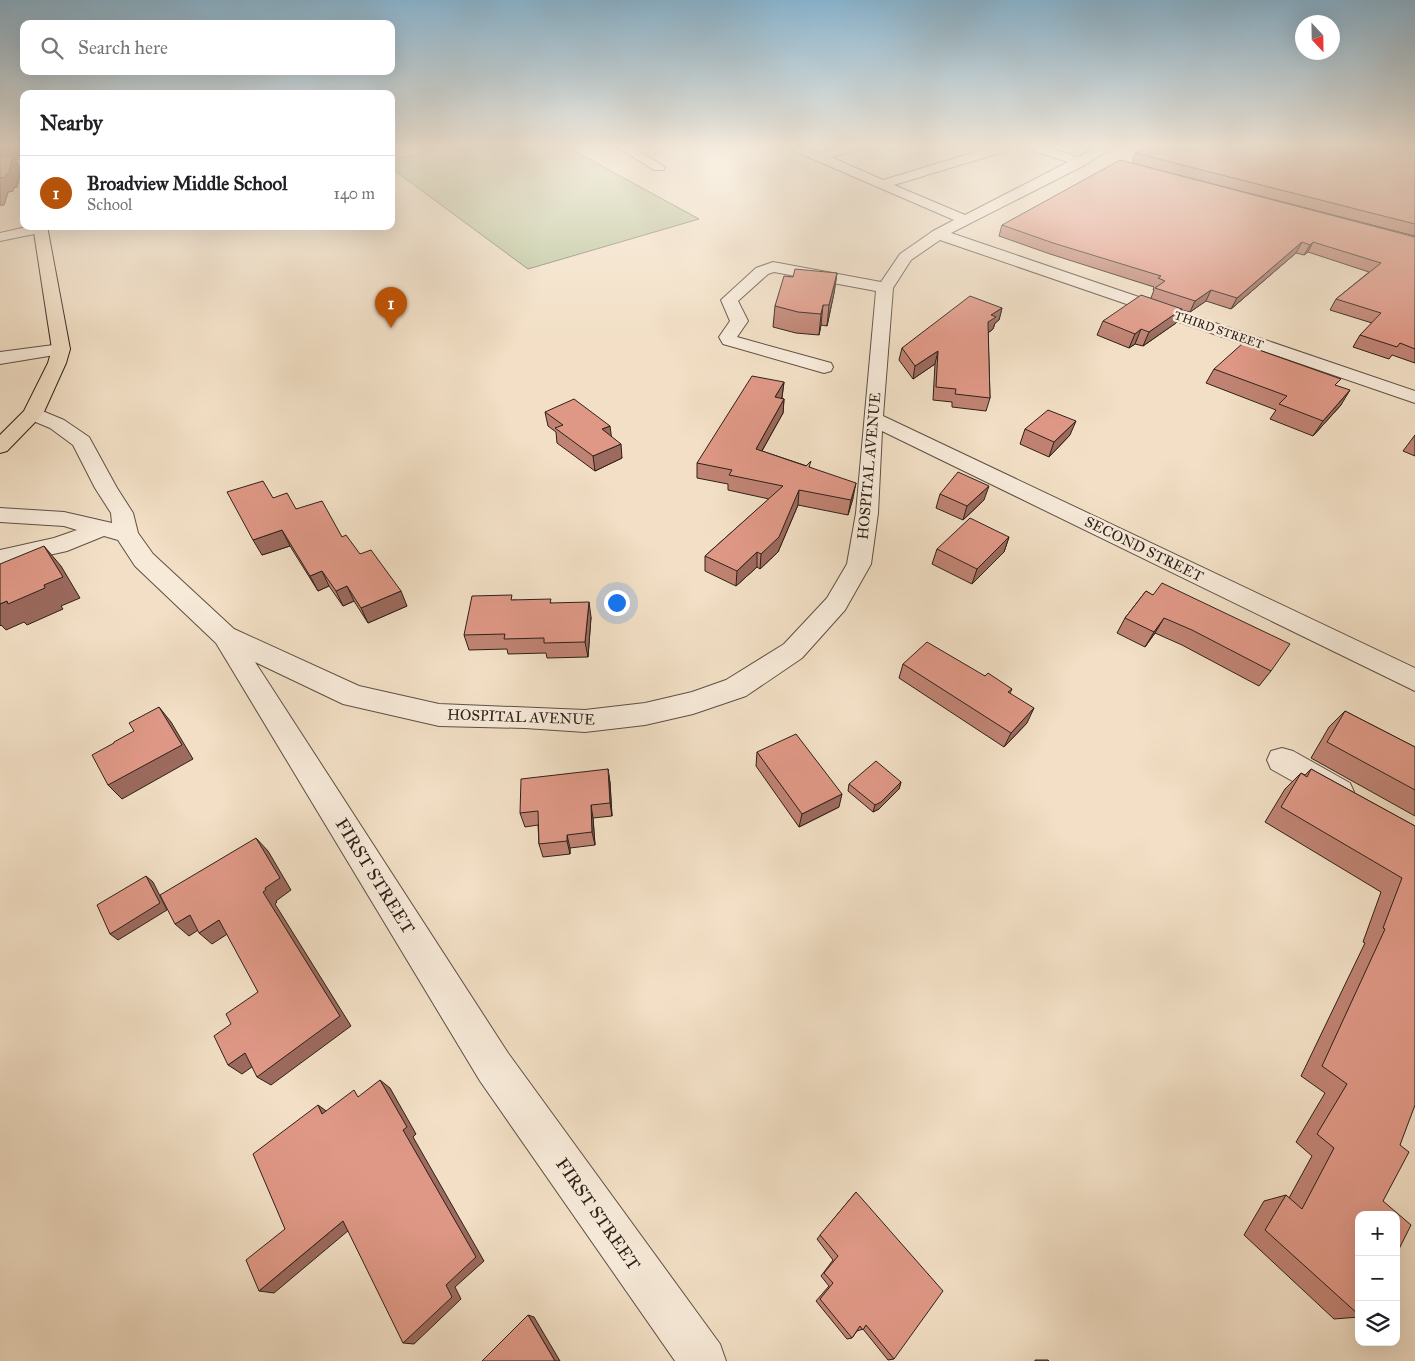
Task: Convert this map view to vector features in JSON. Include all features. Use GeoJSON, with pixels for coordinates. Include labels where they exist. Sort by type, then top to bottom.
{"type":"FeatureCollection","features":[{"type":"Feature","properties":{"kind":"main road"},"geometry":{"type":"LineString","coordinates":[[0,447],[33,414],[59,356],[39,230]]}},
{"type":"Feature","properties":{"kind":"street"},"geometry":{"type":"LineString","coordinates":[[943,211],[965,220]]}},
{"type":"Feature","properties":{"kind":"street","name":"HOSPITAL AVENUE"},"geometry":{"type":"LineString","coordinates":[[225,636],[353,696],[439,715],[585,721],[645,714],[701,700],[736,688],[793,651],[836,604],[859,564],[867,513],[873,419],[885,288],[905,257],[938,234],[985,211]]}},
{"type":"Feature","properties":{"kind":"street"},"geometry":{"type":"LineString","coordinates":[[0,237],[30,230]]}},
{"type":"Feature","properties":{"kind":"street","name":"THIRD STREET"},"geometry":{"type":"LineString","coordinates":[[938,234],[1415,397]]}},
{"type":"Feature","properties":{"kind":"street"},"geometry":{"type":"LineString","coordinates":[[824,367],[729,340],[728,337],[739,321],[729,300],[762,271],[773,267],[885,288]]}},
{"type":"Feature","properties":{"kind":"street"},"geometry":{"type":"LineString","coordinates":[[0,358],[59,356]]}},
{"type":"Feature","properties":{"kind":"street","name":"FIRST STREET"},"geometry":{"type":"LineString","coordinates":[[33,414],[58,424],[82,441],[106,488],[122,512],[115,531],[225,636],[494,1067],[703,1361]]}},
{"type":"Feature","properties":{"kind":"street","name":"SECOND STREET"},"geometry":{"type":"LineString","coordinates":[[873,419],[1415,680]]}},
{"type":"Feature","properties":{"kind":"street"},"geometry":{"type":"LineString","coordinates":[[0,515],[64,519],[115,531]]}},
{"type":"Feature","properties":{"kind":"street"},"geometry":{"type":"LineString","coordinates":[[0,558],[115,531]]}},
{"type":"Feature","properties":{"kind":"street"},"geometry":{"type":"LineString","coordinates":[[1282,760],[1365,806]]}},
{"type":"Feature","properties":{"kind":"green space"},"geometry":{"type":"Polygon","coordinates":[[[449,211],[683,211],[699,219],[528,269],[449,211]]]}},
{"type":"Feature","properties":{"kind":"building"},"geometry":{"type":"Polygon","coordinates":[[[1028,211],[1314,211],[1415,237],[1415,349],[1400,343],[1397,347],[1360,335],[1381,313],[1336,299],[1381,263],[1313,242],[1310,245],[1302,242],[1237,298],[1211,290],[1195,301],[1155,288],[1165,281],[1158,278],[1161,276],[1053,243],[1002,225],[1028,211]]]}},
{"type":"Feature","properties":{"kind":"building"},"geometry":{"type":"Polygon","coordinates":[[[1362,211],[1415,211],[1415,224],[1362,211]]]}},
{"type":"Feature","properties":{"kind":"building"},"geometry":{"type":"Polygon","coordinates":[[[795,269],[837,273],[829,305],[823,305],[821,314],[798,312],[775,306],[784,276],[793,277],[795,269]]]}},
{"type":"Feature","properties":{"kind":"building"},"geometry":{"type":"Polygon","coordinates":[[[1141,295],[1182,309],[1149,332],[1141,329],[1135,334],[1103,321],[1141,295]]]}},
{"type":"Feature","properties":{"kind":"building"},"geometry":{"type":"Polygon","coordinates":[[[970,296],[1002,308],[991,315],[996,317],[988,322],[990,398],[955,394],[956,389],[936,387],[938,351],[915,366],[902,348],[970,296]]]}},
{"type":"Feature","properties":{"kind":"building"},"geometry":{"type":"Polygon","coordinates":[[[1242,344],[1341,379],[1335,385],[1350,390],[1323,421],[1279,404],[1287,396],[1214,369],[1242,344]]]}},
{"type":"Feature","properties":{"kind":"building"},"geometry":{"type":"Polygon","coordinates":[[[752,376],[784,382],[775,397],[784,399],[756,449],[806,466],[811,461],[809,467],[856,483],[851,500],[799,490],[779,537],[761,554],[757,552],[737,571],[705,556],[783,486],[729,475],[732,470],[697,463],[752,376]]]}},
{"type":"Feature","properties":{"kind":"building"},"geometry":{"type":"Polygon","coordinates":[[[574,399],[610,426],[602,429],[621,444],[593,456],[555,428],[563,425],[545,412],[574,399]]]}},
{"type":"Feature","properties":{"kind":"building"},"geometry":{"type":"Polygon","coordinates":[[[1048,410],[1076,421],[1054,442],[1025,429],[1048,410]]]}},
{"type":"Feature","properties":{"kind":"building"},"geometry":{"type":"Polygon","coordinates":[[[958,472],[989,486],[967,506],[940,494],[958,472]]]}},
{"type":"Feature","properties":{"kind":"building"},"geometry":{"type":"Polygon","coordinates":[[[263,481],[273,498],[287,493],[296,509],[322,501],[342,537],[346,535],[360,554],[371,550],[401,591],[361,608],[347,586],[336,591],[322,571],[310,576],[282,530],[253,540],[227,492],[263,481]]]}},
{"type":"Feature","properties":{"kind":"building"},"geometry":{"type":"Polygon","coordinates":[[[970,518],[1009,537],[977,569],[937,549],[970,518]]]}},
{"type":"Feature","properties":{"kind":"building"},"geometry":{"type":"Polygon","coordinates":[[[44,546],[63,577],[44,585],[45,588],[8,604],[7,601],[0,604],[0,564],[44,546]]]}},
{"type":"Feature","properties":{"kind":"building"},"geometry":{"type":"Polygon","coordinates":[[[1162,583],[1290,644],[1271,671],[1192,630],[1164,618],[1154,632],[1125,618],[1146,591],[1153,595],[1162,583]]]}},
{"type":"Feature","properties":{"kind":"building"},"geometry":{"type":"Polygon","coordinates":[[[512,595],[511,600],[551,599],[550,603],[589,602],[585,642],[544,643],[544,638],[504,639],[505,634],[464,635],[472,596],[512,595]]]}},
{"type":"Feature","properties":{"kind":"building"},"geometry":{"type":"Polygon","coordinates":[[[927,642],[985,676],[988,673],[1012,689],[1008,692],[1034,708],[1011,733],[903,664],[927,642]]]}},
{"type":"Feature","properties":{"kind":"building"},"geometry":{"type":"Polygon","coordinates":[[[159,707],[182,745],[108,785],[92,755],[134,731],[129,723],[159,707]]]}},
{"type":"Feature","properties":{"kind":"building"},"geometry":{"type":"Polygon","coordinates":[[[1345,711],[1415,747],[1415,790],[1327,742],[1345,711]]]}},
{"type":"Feature","properties":{"kind":"building"},"geometry":{"type":"Polygon","coordinates":[[[796,734],[842,794],[802,814],[757,752],[796,734]]]}},
{"type":"Feature","properties":{"kind":"building"},"geometry":{"type":"Polygon","coordinates":[[[876,761],[901,782],[881,802],[875,805],[849,784],[876,761]]]}},
{"type":"Feature","properties":{"kind":"building"},"geometry":{"type":"Polygon","coordinates":[[[608,769],[610,803],[591,805],[592,832],[567,835],[567,841],[539,844],[538,811],[520,813],[521,779],[608,769]]]}},
{"type":"Feature","properties":{"kind":"building"},"geometry":{"type":"Polygon","coordinates":[[[1311,769],[1415,826],[1415,1105],[1400,1145],[1409,1152],[1383,1201],[1395,1211],[1355,1211],[1355,1311],[1265,1230],[1286,1195],[1302,1209],[1334,1148],[1317,1134],[1347,1084],[1322,1066],[1385,929],[1383,928],[1402,878],[1281,807],[1301,773],[1307,777],[1311,769]]]}},
{"type":"Feature","properties":{"kind":"building"},"geometry":{"type":"Polygon","coordinates":[[[256,838],[280,878],[265,888],[266,890],[263,892],[340,1016],[257,1077],[245,1053],[228,1065],[214,1036],[231,1024],[226,1014],[258,992],[219,920],[199,933],[190,915],[175,924],[160,895],[256,838]]]}},
{"type":"Feature","properties":{"kind":"building"},"geometry":{"type":"Polygon","coordinates":[[[146,876],[160,903],[110,934],[97,905],[146,876]]]}},
{"type":"Feature","properties":{"kind":"building"},"geometry":{"type":"Polygon","coordinates":[[[380,1080],[407,1127],[403,1130],[476,1257],[446,1285],[452,1297],[403,1343],[343,1221],[259,1291],[246,1260],[285,1229],[253,1154],[318,1105],[322,1114],[354,1090],[358,1097],[380,1080]]]}},
{"type":"Feature","properties":{"kind":"building"},"geometry":{"type":"Polygon","coordinates":[[[856,1192],[943,1291],[894,1359],[866,1325],[863,1330],[860,1326],[852,1338],[820,1299],[833,1283],[824,1273],[838,1256],[820,1235],[856,1192]]]}},
{"type":"Feature","properties":{"kind":"building"},"geometry":{"type":"Polygon","coordinates":[[[1400,1216],[1411,1225],[1400,1247],[1400,1216]]]}},
{"type":"Feature","properties":{"kind":"building"},"geometry":{"type":"Polygon","coordinates":[[[528,1315],[555,1361],[482,1361],[528,1315]]]}},
{"type":"Feature","properties":{"kind":"place","name":"Broadview Middle School"},"geometry":{"type":"Point","coordinates":[391,328]}}]}
